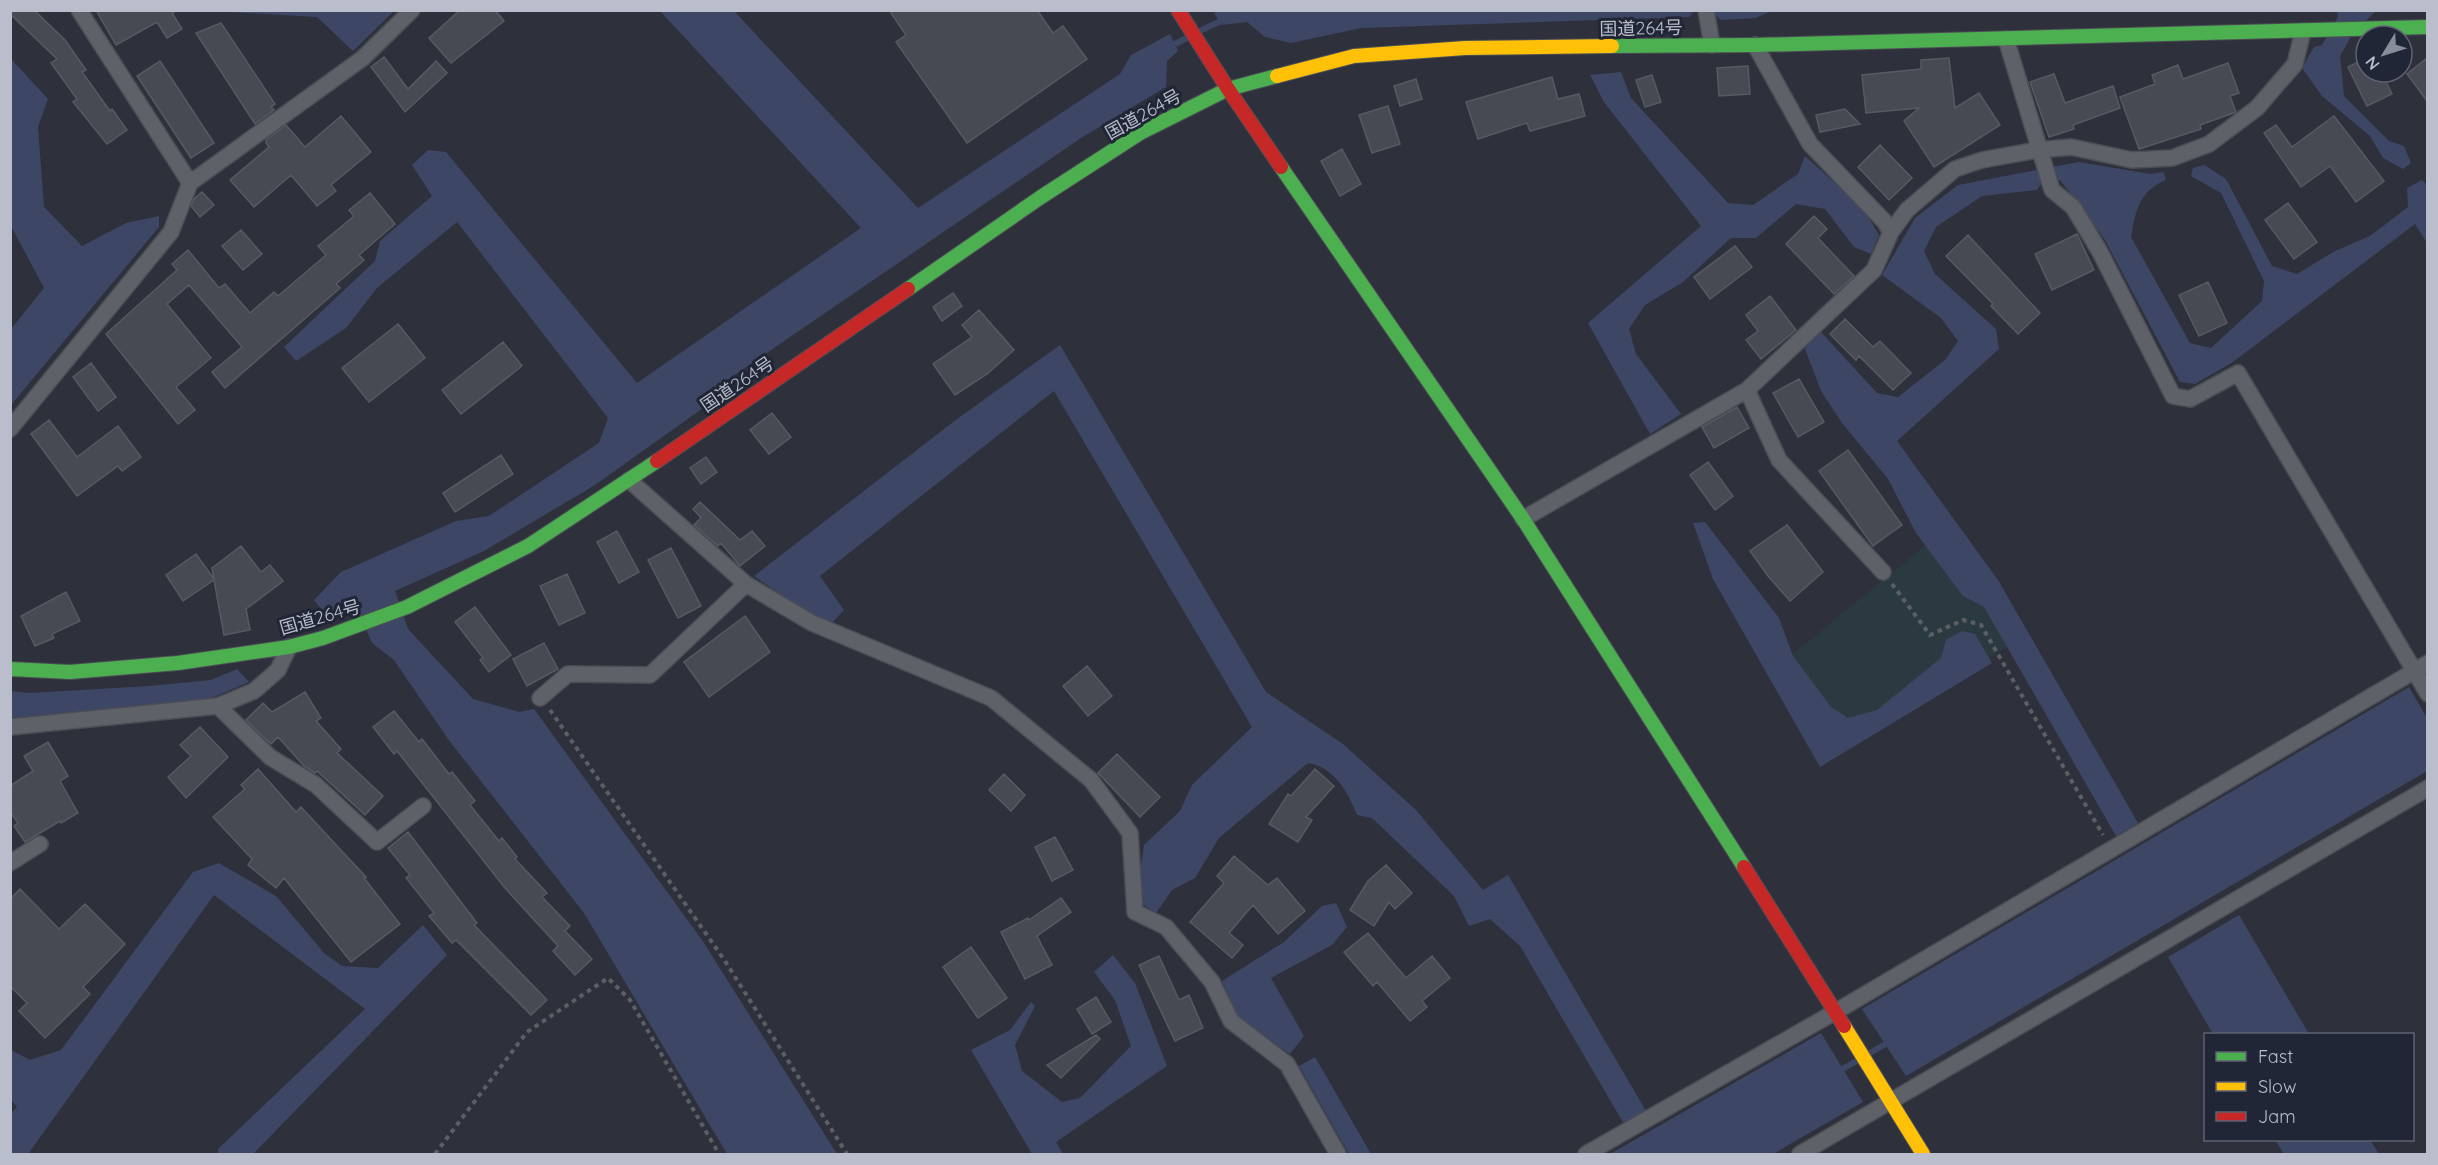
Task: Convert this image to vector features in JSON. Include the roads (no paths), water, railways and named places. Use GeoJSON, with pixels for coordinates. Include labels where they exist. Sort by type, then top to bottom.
{"type":"FeatureCollection","features":[{"type":"Feature","properties":{"kind":"main road"},"geometry":{"type":"LineString","coordinates":[[1181,16],[1228,89],[1523,519],[1892,1101],[1923,1155]]}},
{"type":"Feature","properties":{"kind":"main road","name":"国道264号"},"geometry":{"type":"LineString","coordinates":[[10,669],[70,672],[178,663],[289,646],[356,627],[407,607],[528,546],[629,480],[1041,197],[1140,133],[1228,89],[1354,56],[1465,48],[1755,45],[2427,27]]}},
{"type":"Feature","properties":{"kind":"street"},"geometry":{"type":"LineString","coordinates":[[79,10],[190,183]]}},
{"type":"Feature","properties":{"kind":"street"},"geometry":{"type":"LineString","coordinates":[[10,429],[171,232],[190,183],[363,58],[412,10]]}},
{"type":"Feature","properties":{"kind":"street"},"geometry":{"type":"LineString","coordinates":[[1706,16],[1712,45]]}},
{"type":"Feature","properties":{"kind":"street"},"geometry":{"type":"LineString","coordinates":[[1523,519],[1748,390],[1874,270],[1891,232],[1907,210],[1955,169],[1982,160],[2038,150],[2071,147],[2132,160],[2172,158],[2209,144],[2257,108],[2295,64],[2303,31]]}},
{"type":"Feature","properties":{"kind":"street"},"geometry":{"type":"LineString","coordinates":[[2006,39],[2052,190],[2073,207],[2100,252],[2173,396],[2190,399],[2238,373],[2427,694]]}},
{"type":"Feature","properties":{"kind":"street"},"geometry":{"type":"LineString","coordinates":[[1755,45],[1810,144],[1884,221],[1891,232]]}},
{"type":"Feature","properties":{"kind":"street"},"geometry":{"type":"LineString","coordinates":[[1748,390],[1779,460],[1883,572]]}},
{"type":"Feature","properties":{"kind":"street"},"geometry":{"type":"LineString","coordinates":[[629,480],[746,584],[812,623],[991,698],[1091,780],[1130,833],[1135,912],[1166,927],[1212,982],[1231,1021],[1287,1064],[1338,1155]]}},
{"type":"Feature","properties":{"kind":"street"},"geometry":{"type":"LineString","coordinates":[[540,698],[568,674],[650,675],[746,584]]}},
{"type":"Feature","properties":{"kind":"street"},"geometry":{"type":"LineString","coordinates":[[10,727],[218,705],[254,691],[278,670],[289,646]]}},
{"type":"Feature","properties":{"kind":"street"},"geometry":{"type":"LineString","coordinates":[[1586,1155],[1835,1012],[2427,663]]}},
{"type":"Feature","properties":{"kind":"street"},"geometry":{"type":"LineString","coordinates":[[218,705],[270,757],[316,785],[377,842],[423,806]]}},
{"type":"Feature","properties":{"kind":"street"},"geometry":{"type":"LineString","coordinates":[[1800,1155],[2427,788]]}},
{"type":"Feature","properties":{"kind":"street"},"geometry":{"type":"LineString","coordinates":[[10,863],[40,844]]}},
{"type":"Feature","properties":{"kind":"water"},"geometry":{"type":"Polygon","coordinates":[[[394,10],[353,51],[317,17],[214,11],[394,10]]]}},
{"type":"Feature","properties":{"kind":"water"},"geometry":{"type":"Polygon","coordinates":[[[660,11],[734,11],[918,208],[1120,74],[1131,55],[1170,34],[1178,51],[1167,61],[1166,87],[1081,138],[714,389],[703,408],[595,485],[484,551],[395,591],[408,629],[473,699],[520,712],[534,709],[702,940],[837,1154],[727,1154],[584,913],[448,739],[394,660],[372,643],[356,607],[329,619],[314,600],[341,572],[456,521],[489,516],[599,443],[608,418],[457,222],[377,288],[346,328],[296,361],[284,347],[375,261],[380,241],[432,196],[412,165],[428,150],[446,152],[637,383],[861,228],[660,11]]]}},
{"type":"Feature","properties":{"kind":"water"},"geometry":{"type":"Polygon","coordinates":[[[1219,11],[1694,11],[1689,17],[1361,28],[1291,43],[1265,37],[1247,22],[1222,25],[1214,13],[1219,11]]]}},
{"type":"Feature","properties":{"kind":"water"},"geometry":{"type":"Polygon","coordinates":[[[1712,11],[1772,11],[1755,18],[1721,20],[1712,11]]]}},
{"type":"Feature","properties":{"kind":"water"},"geometry":{"type":"Polygon","coordinates":[[[2337,11],[2376,11],[2362,24],[2354,24],[2354,32],[2340,56],[2344,96],[2389,141],[2404,146],[2411,163],[2403,169],[2383,158],[2370,136],[2322,96],[2302,68],[2314,47],[2322,45],[2338,17],[2337,11]]]}},
{"type":"Feature","properties":{"kind":"water"},"geometry":{"type":"Polygon","coordinates":[[[11,59],[48,99],[38,127],[44,207],[82,246],[126,223],[159,216],[159,227],[11,405],[11,329],[44,288],[11,226],[11,59]]]}},
{"type":"Feature","properties":{"kind":"water"},"geometry":{"type":"Polygon","coordinates":[[[1621,72],[1631,98],[1728,203],[1753,205],[1798,174],[1805,156],[1863,208],[1879,235],[1871,254],[1854,247],[1825,209],[1796,204],[1756,238],[1731,238],[1683,282],[1645,305],[1629,329],[1636,354],[1681,414],[1650,434],[1588,323],[1701,226],[1604,102],[1590,75],[1621,72]]]}},
{"type":"Feature","properties":{"kind":"water"},"geometry":{"type":"Polygon","coordinates":[[[2079,162],[2150,174],[2164,172],[2166,180],[2149,190],[2140,203],[2131,237],[2190,343],[2211,348],[2262,301],[2264,281],[2221,193],[2191,176],[2193,168],[2204,165],[2226,179],[2272,266],[2297,274],[2335,251],[2370,236],[2408,207],[2407,188],[2422,180],[2427,185],[2427,243],[2415,224],[2233,362],[2195,384],[2180,382],[2105,240],[2060,180],[2043,181],[2037,190],[1982,196],[1936,227],[1924,251],[1935,274],[1996,329],[1999,349],[1897,441],[1998,580],[2138,823],[2116,836],[1984,607],[1963,596],[1916,533],[1888,479],[1842,423],[1821,391],[1805,349],[1809,340],[1821,332],[1877,393],[1898,397],[1945,360],[1958,341],[1941,318],[1882,275],[1915,218],[1958,185],[2079,162]]]}},
{"type":"Feature","properties":{"kind":"water"},"geometry":{"type":"Polygon","coordinates":[[[1060,345],[1266,692],[1343,744],[1416,810],[1483,890],[1508,875],[1646,1111],[1624,1124],[1520,946],[1490,919],[1469,926],[1454,896],[1372,818],[1357,815],[1339,782],[1333,775],[1317,765],[1308,763],[1219,838],[1195,878],[1172,890],[1156,913],[1142,904],[1138,885],[1144,845],[1180,811],[1192,785],[1252,727],[1054,391],[820,576],[844,610],[832,623],[807,613],[754,576],[957,419],[1060,345]]]}},
{"type":"Feature","properties":{"kind":"water"},"geometry":{"type":"Polygon","coordinates":[[[1705,522],[1779,618],[1793,656],[1831,707],[1848,718],[1877,710],[1941,658],[1946,640],[1962,631],[1975,634],[1992,663],[1820,767],[1713,579],[1693,523],[1705,522]]]}},
{"type":"Feature","properties":{"kind":"water"},"geometry":{"type":"Polygon","coordinates":[[[237,669],[249,682],[212,698],[11,718],[11,691],[29,693],[211,680],[237,669]]]}},
{"type":"Feature","properties":{"kind":"water"},"geometry":{"type":"Polygon","coordinates":[[[2409,687],[2427,718],[2427,771],[1906,1076],[1862,1009],[2409,687]]]}},
{"type":"Feature","properties":{"kind":"water"},"geometry":{"type":"Polygon","coordinates":[[[219,863],[276,896],[325,954],[342,966],[378,968],[423,925],[447,955],[253,1154],[218,1154],[218,1149],[365,1009],[214,895],[28,1154],[11,1154],[11,1113],[17,1107],[11,1100],[11,1050],[30,1060],[61,1050],[193,872],[219,863]]]}},
{"type":"Feature","properties":{"kind":"water"},"geometry":{"type":"Polygon","coordinates":[[[1336,903],[1347,927],[1332,945],[1271,978],[1304,1036],[1290,1054],[1238,1017],[1222,981],[1284,942],[1322,906],[1336,903]]]}},
{"type":"Feature","properties":{"kind":"water"},"geometry":{"type":"Polygon","coordinates":[[[2239,915],[2308,1033],[2212,1033],[2168,957],[2239,915]]]}},
{"type":"Feature","properties":{"kind":"water"},"geometry":{"type":"Polygon","coordinates":[[[1113,955],[1135,983],[1167,1066],[1056,1142],[1063,1154],[1032,1154],[971,1050],[1010,1030],[1031,1002],[1035,1006],[1015,1045],[1022,1071],[1062,1102],[1080,1098],[1131,1046],[1115,1000],[1094,972],[1113,955]]]}},
{"type":"Feature","properties":{"kind":"water"},"geometry":{"type":"Polygon","coordinates":[[[1821,1033],[1863,1102],[1773,1154],[1610,1154],[1821,1033]]]}},
{"type":"Feature","properties":{"kind":"water"},"geometry":{"type":"Polygon","coordinates":[[[1315,1057],[1371,1154],[1349,1154],[1299,1066],[1315,1057]]]}},
{"type":"Feature","properties":{"kind":"water"},"geometry":{"type":"Polygon","coordinates":[[[2276,1141],[2371,1141],[2379,1154],[2284,1154],[2276,1141]]]}},
{"type":"Feature","properties":{"kind":"waterway"},"geometry":{"type":"LineString","coordinates":[[1198,32],[1227,18]]}},
{"type":"Feature","properties":{"kind":"waterway"},"geometry":{"type":"LineString","coordinates":[[1169,47],[1189,37]]}},
{"type":"Feature","properties":{"kind":"waterway"},"geometry":{"type":"LineString","coordinates":[[1868,1054],[1891,1041]]}},
{"type":"Feature","properties":{"kind":"waterway"},"geometry":{"type":"LineString","coordinates":[[1837,1072],[1860,1059]]}}]}
